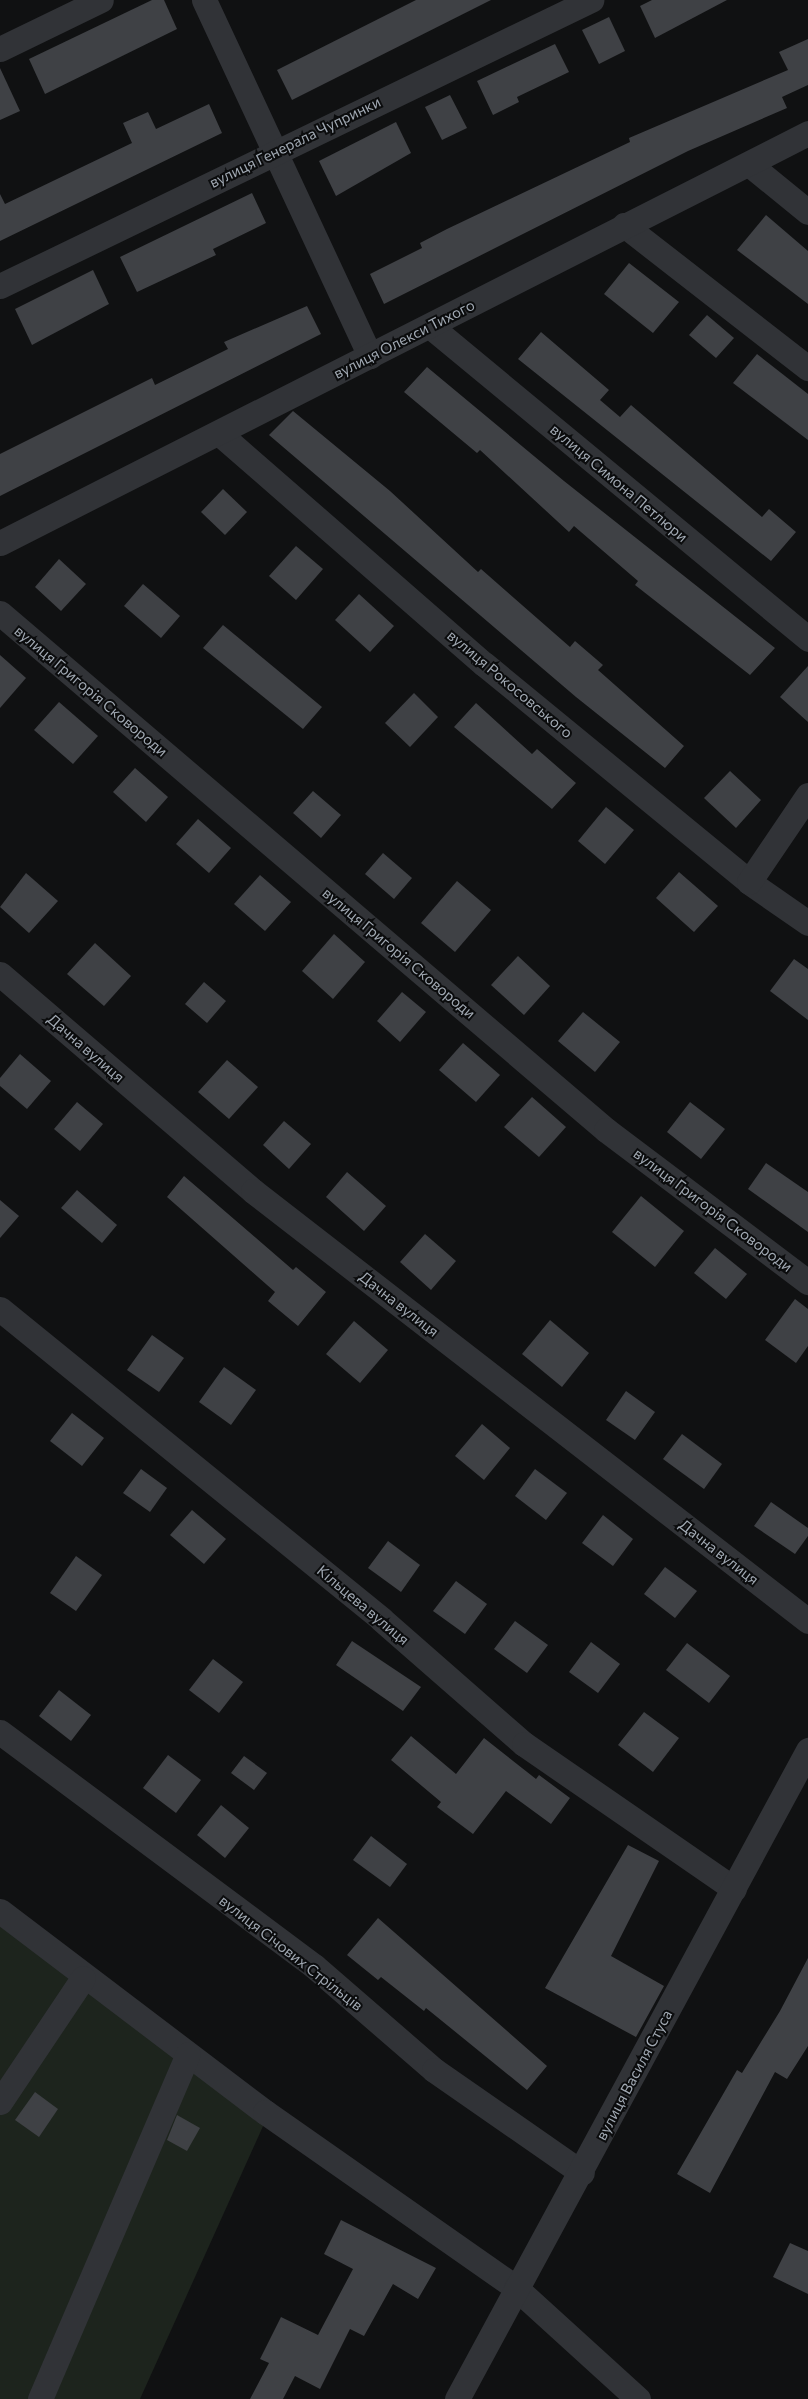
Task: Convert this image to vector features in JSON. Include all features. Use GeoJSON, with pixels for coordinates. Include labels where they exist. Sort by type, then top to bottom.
{"type":"FeatureCollection","features":[{"type":"Feature","properties":{"kind":"street"},"geometry":{"type":"LineString","coordinates":[[0,49],[101,0]]}},
{"type":"Feature","properties":{"kind":"street"},"geometry":{"type":"LineString","coordinates":[[204,0],[277,150],[370,356]]}},
{"type":"Feature","properties":{"kind":"street","name":"вулиця Генерала Чупринки"},"geometry":{"type":"LineString","coordinates":[[0,286],[277,150],[591,0]]}},
{"type":"Feature","properties":{"kind":"street","name":"вулиця Олекси Тихого"},"geometry":{"type":"LineString","coordinates":[[0,543],[220,434],[624,225],[808,133]]}},
{"type":"Feature","properties":{"kind":"street"},"geometry":{"type":"LineString","coordinates":[[749,164],[808,212]]}},
{"type":"Feature","properties":{"kind":"street"},"geometry":{"type":"LineString","coordinates":[[624,225],[808,368]]}},
{"type":"Feature","properties":{"kind":"street","name":"вулиця Симона Петлюри"},"geometry":{"type":"LineString","coordinates":[[430,326],[808,639]]}},
{"type":"Feature","properties":{"kind":"street","name":"вулиця Рокосовського"},"geometry":{"type":"LineString","coordinates":[[220,434],[484,664],[750,882],[808,923]]}},
{"type":"Feature","properties":{"kind":"street","name":"вулиця Григорія Сковороди"},"geometry":{"type":"LineString","coordinates":[[0,613],[606,1130],[808,1282]]}},
{"type":"Feature","properties":{"kind":"street"},"geometry":{"type":"LineString","coordinates":[[750,882],[808,795]]}},
{"type":"Feature","properties":{"kind":"street","name":"Дачна вулиця"},"geometry":{"type":"LineString","coordinates":[[0,974],[252,1191],[808,1621]]}},
{"type":"Feature","properties":{"kind":"street","name":"Кільцева вулиця"},"geometry":{"type":"LineString","coordinates":[[0,1309],[381,1619],[524,1744],[734,1889]]}},
{"type":"Feature","properties":{"kind":"street","name":"вулиця Січових Стрільців"},"geometry":{"type":"LineString","coordinates":[[0,1732],[314,1966],[434,2070],[582,2173]]}},
{"type":"Feature","properties":{"kind":"street","name":"вулиця Василя Стуса"},"geometry":{"type":"LineString","coordinates":[[457,2399],[516,2288],[582,2173],[808,1750]]}},
{"type":"Feature","properties":{"kind":"street"},"geometry":{"type":"LineString","coordinates":[[0,1911],[83,1978],[516,2288],[638,2399]]}},
{"type":"Feature","properties":{"kind":"street"},"geometry":{"type":"LineString","coordinates":[[0,2102],[83,1978]]}},
{"type":"Feature","properties":{"kind":"street"},"geometry":{"type":"LineString","coordinates":[[40,2399],[188,2054]]}},
{"type":"Feature","properties":{"kind":"shaded area"},"geometry":{"type":"Polygon","coordinates":[[[0,1912],[264,2124],[140,2399],[0,2399],[0,1912]]]}},
{"type":"Feature","properties":{"kind":"building"},"geometry":{"type":"Polygon","coordinates":[[[152,0],[164,0],[177,29],[45,94],[29,59],[152,0]]]}},
{"type":"Feature","properties":{"kind":"building"},"geometry":{"type":"Polygon","coordinates":[[[416,0],[491,0],[292,100],[277,70],[416,0]]]}},
{"type":"Feature","properties":{"kind":"building"},"geometry":{"type":"Polygon","coordinates":[[[652,0],[727,0],[655,38],[640,6],[652,0]]]}},
{"type":"Feature","properties":{"kind":"building"},"geometry":{"type":"Polygon","coordinates":[[[609,17],[625,51],[599,64],[582,30],[609,17]]]}},
{"type":"Feature","properties":{"kind":"building"},"geometry":{"type":"Polygon","coordinates":[[[808,39],[808,85],[782,97],[787,108],[688,151],[384,304],[370,274],[422,248],[420,243],[630,142],[629,138],[788,70],[779,52],[808,39]]]}},
{"type":"Feature","properties":{"kind":"building"},"geometry":{"type":"Polygon","coordinates":[[[555,44],[569,72],[517,97],[519,102],[493,115],[477,81],[555,44]]]}},
{"type":"Feature","properties":{"kind":"building"},"geometry":{"type":"Polygon","coordinates":[[[0,68],[20,111],[0,120],[0,68]]]}},
{"type":"Feature","properties":{"kind":"building"},"geometry":{"type":"Polygon","coordinates":[[[450,95],[467,128],[442,140],[425,107],[450,95]]]}},
{"type":"Feature","properties":{"kind":"building"},"geometry":{"type":"Polygon","coordinates":[[[209,104],[222,133],[0,241],[0,194],[5,204],[132,143],[123,123],[148,112],[156,129],[209,104]]]}},
{"type":"Feature","properties":{"kind":"building"},"geometry":{"type":"Polygon","coordinates":[[[396,122],[411,153],[336,196],[319,161],[396,122]]]}},
{"type":"Feature","properties":{"kind":"building"},"geometry":{"type":"Polygon","coordinates":[[[252,193],[266,223],[213,249],[216,255],[137,292],[120,257],[252,193]]]}},
{"type":"Feature","properties":{"kind":"building"},"geometry":{"type":"Polygon","coordinates":[[[766,215],[808,251],[808,304],[737,250],[766,215]]]}},
{"type":"Feature","properties":{"kind":"building"},"geometry":{"type":"Polygon","coordinates":[[[629,263],[679,302],[653,333],[604,294],[629,263]]]}},
{"type":"Feature","properties":{"kind":"building"},"geometry":{"type":"Polygon","coordinates":[[[93,270],[109,304],[32,345],[15,309],[93,270]]]}},
{"type":"Feature","properties":{"kind":"building"},"geometry":{"type":"Polygon","coordinates":[[[307,306],[321,334],[0,496],[0,454],[152,378],[155,385],[228,349],[224,342],[307,306]]]}},
{"type":"Feature","properties":{"kind":"building"},"geometry":{"type":"Polygon","coordinates":[[[707,315],[734,338],[716,358],[689,335],[707,315]]]}},
{"type":"Feature","properties":{"kind":"building"},"geometry":{"type":"Polygon","coordinates":[[[541,332],[609,390],[600,400],[620,417],[631,405],[762,517],[769,509],[796,532],[771,561],[518,359],[541,332]]]}},
{"type":"Feature","properties":{"kind":"building"},"geometry":{"type":"Polygon","coordinates":[[[757,354],[808,394],[808,440],[733,383],[757,354]]]}},
{"type":"Feature","properties":{"kind":"building"},"geometry":{"type":"Polygon","coordinates":[[[427,367],[564,481],[775,648],[750,675],[635,585],[638,581],[574,526],[569,532],[480,450],[477,453],[404,392],[427,367]]]}},
{"type":"Feature","properties":{"kind":"building"},"geometry":{"type":"Polygon","coordinates":[[[293,411],[390,491],[478,572],[481,569],[570,647],[575,641],[603,665],[598,670],[684,746],[665,768],[576,697],[269,435],[293,411]]]}},
{"type":"Feature","properties":{"kind":"building"},"geometry":{"type":"Polygon","coordinates":[[[223,489],[247,512],[225,535],[201,512],[223,489]]]}},
{"type":"Feature","properties":{"kind":"building"},"geometry":{"type":"Polygon","coordinates":[[[296,546],[323,569],[296,600],[269,576],[296,546]]]}},
{"type":"Feature","properties":{"kind":"building"},"geometry":{"type":"Polygon","coordinates":[[[59,559],[86,584],[61,611],[35,587],[59,559]]]}},
{"type":"Feature","properties":{"kind":"building"},"geometry":{"type":"Polygon","coordinates":[[[143,584],[180,616],[161,638],[124,606],[143,584]]]}},
{"type":"Feature","properties":{"kind":"building"},"geometry":{"type":"Polygon","coordinates":[[[359,594],[394,626],[370,652],[335,620],[359,594]]]}},
{"type":"Feature","properties":{"kind":"building"},"geometry":{"type":"Polygon","coordinates":[[[223,625],[322,707],[303,729],[203,648],[223,625]]]}},
{"type":"Feature","properties":{"kind":"building"},"geometry":{"type":"Polygon","coordinates":[[[0,655],[26,678],[0,708],[0,655]]]}},
{"type":"Feature","properties":{"kind":"building"},"geometry":{"type":"Polygon","coordinates":[[[808,666],[808,722],[780,697],[808,666]]]}},
{"type":"Feature","properties":{"kind":"building"},"geometry":{"type":"Polygon","coordinates":[[[414,693],[438,717],[410,747],[385,723],[414,693]]]}},
{"type":"Feature","properties":{"kind":"building"},"geometry":{"type":"Polygon","coordinates":[[[59,702],[98,736],[73,764],[34,730],[59,702]]]}},
{"type":"Feature","properties":{"kind":"building"},"geometry":{"type":"Polygon","coordinates":[[[476,703],[532,754],[537,749],[576,783],[552,809],[454,727],[476,703]]]}},
{"type":"Feature","properties":{"kind":"building"},"geometry":{"type":"Polygon","coordinates":[[[135,768],[168,797],[146,822],[113,792],[135,768]]]}},
{"type":"Feature","properties":{"kind":"building"},"geometry":{"type":"Polygon","coordinates":[[[730,771],[761,800],[736,828],[704,798],[730,771]]]}},
{"type":"Feature","properties":{"kind":"building"},"geometry":{"type":"Polygon","coordinates":[[[313,791],[341,815],[321,838],[293,813],[313,791]]]}},
{"type":"Feature","properties":{"kind":"building"},"geometry":{"type":"Polygon","coordinates":[[[606,807],[634,830],[605,864],[578,841],[606,807]]]}},
{"type":"Feature","properties":{"kind":"building"},"geometry":{"type":"Polygon","coordinates":[[[198,819],[231,848],[209,873],[176,844],[198,819]]]}},
{"type":"Feature","properties":{"kind":"building"},"geometry":{"type":"Polygon","coordinates":[[[383,853],[412,878],[394,899],[365,874],[383,853]]]}},
{"type":"Feature","properties":{"kind":"building"},"geometry":{"type":"Polygon","coordinates":[[[679,872],[718,906],[694,932],[656,898],[679,872]]]}},
{"type":"Feature","properties":{"kind":"building"},"geometry":{"type":"Polygon","coordinates":[[[26,873],[58,901],[29,933],[0,907],[26,873]]]}},
{"type":"Feature","properties":{"kind":"building"},"geometry":{"type":"Polygon","coordinates":[[[260,875],[291,902],[265,931],[234,904],[260,875]]]}},
{"type":"Feature","properties":{"kind":"building"},"geometry":{"type":"Polygon","coordinates":[[[457,881],[491,910],[455,952],[421,923],[457,881]]]}},
{"type":"Feature","properties":{"kind":"building"},"geometry":{"type":"Polygon","coordinates":[[[334,934],[365,962],[333,999],[302,971],[334,934]]]}},
{"type":"Feature","properties":{"kind":"building"},"geometry":{"type":"Polygon","coordinates":[[[95,943],[131,976],[104,1006],[67,974],[95,943]]]}},
{"type":"Feature","properties":{"kind":"building"},"geometry":{"type":"Polygon","coordinates":[[[518,956],[550,986],[524,1015],[491,985],[518,956]]]}},
{"type":"Feature","properties":{"kind":"building"},"geometry":{"type":"Polygon","coordinates":[[[794,959],[808,969],[808,1020],[770,991],[794,959]]]}},
{"type":"Feature","properties":{"kind":"building"},"geometry":{"type":"Polygon","coordinates":[[[204,982],[226,1001],[207,1023],[185,1004],[204,982]]]}},
{"type":"Feature","properties":{"kind":"building"},"geometry":{"type":"Polygon","coordinates":[[[402,992],[426,1012],[400,1042],[377,1021],[402,992]]]}},
{"type":"Feature","properties":{"kind":"building"},"geometry":{"type":"Polygon","coordinates":[[[583,1012],[620,1042],[595,1072],[558,1041],[583,1012]]]}},
{"type":"Feature","properties":{"kind":"building"},"geometry":{"type":"Polygon","coordinates":[[[463,1043],[500,1075],[476,1102],[439,1070],[463,1043]]]}},
{"type":"Feature","properties":{"kind":"building"},"geometry":{"type":"Polygon","coordinates":[[[20,1054],[51,1081],[27,1109],[0,1086],[0,1078],[20,1054]]]}},
{"type":"Feature","properties":{"kind":"building"},"geometry":{"type":"Polygon","coordinates":[[[227,1060],[258,1087],[229,1119],[198,1092],[227,1060]]]}},
{"type":"Feature","properties":{"kind":"building"},"geometry":{"type":"Polygon","coordinates":[[[532,1097],[566,1127],[539,1157],[504,1127],[532,1097]]]}},
{"type":"Feature","properties":{"kind":"building"},"geometry":{"type":"Polygon","coordinates":[[[77,1102],[103,1124],[80,1151],[54,1129],[77,1102]]]}},
{"type":"Feature","properties":{"kind":"building"},"geometry":{"type":"Polygon","coordinates":[[[690,1102],[725,1129],[701,1159],[667,1132],[690,1102]]]}},
{"type":"Feature","properties":{"kind":"building"},"geometry":{"type":"Polygon","coordinates":[[[284,1121],[311,1144],[289,1169],[263,1145],[284,1121]]]}},
{"type":"Feature","properties":{"kind":"building"},"geometry":{"type":"Polygon","coordinates":[[[766,1163],[808,1192],[808,1232],[748,1189],[766,1163]]]}},
{"type":"Feature","properties":{"kind":"building"},"geometry":{"type":"Polygon","coordinates":[[[347,1172],[386,1206],[364,1231],[326,1197],[347,1172]]]}},
{"type":"Feature","properties":{"kind":"building"},"geometry":{"type":"Polygon","coordinates":[[[184,1176],[293,1270],[296,1267],[326,1292],[298,1326],[268,1301],[275,1292],[167,1197],[184,1176]]]}},
{"type":"Feature","properties":{"kind":"building"},"geometry":{"type":"Polygon","coordinates":[[[77,1190],[117,1225],[102,1243],[61,1208],[77,1190]]]}},
{"type":"Feature","properties":{"kind":"building"},"geometry":{"type":"Polygon","coordinates":[[[641,1196],[684,1231],[655,1267],[612,1232],[641,1196]]]}},
{"type":"Feature","properties":{"kind":"building"},"geometry":{"type":"Polygon","coordinates":[[[0,1200],[19,1216],[0,1238],[0,1200]]]}},
{"type":"Feature","properties":{"kind":"building"},"geometry":{"type":"Polygon","coordinates":[[[425,1234],[456,1261],[431,1290],[400,1262],[425,1234]]]}},
{"type":"Feature","properties":{"kind":"building"},"geometry":{"type":"Polygon","coordinates":[[[715,1248],[747,1274],[726,1299],[694,1273],[715,1248]]]}},
{"type":"Feature","properties":{"kind":"building"},"geometry":{"type":"Polygon","coordinates":[[[795,1299],[808,1309],[808,1346],[796,1363],[765,1340],[795,1299]]]}},
{"type":"Feature","properties":{"kind":"building"},"geometry":{"type":"Polygon","coordinates":[[[550,1320],[589,1353],[562,1387],[522,1354],[550,1320]]]}},
{"type":"Feature","properties":{"kind":"building"},"geometry":{"type":"Polygon","coordinates":[[[354,1321],[388,1350],[360,1383],[326,1354],[354,1321]]]}},
{"type":"Feature","properties":{"kind":"building"},"geometry":{"type":"Polygon","coordinates":[[[152,1335],[184,1358],[159,1392],[127,1370],[152,1335]]]}},
{"type":"Feature","properties":{"kind":"building"},"geometry":{"type":"Polygon","coordinates":[[[224,1367],[256,1390],[231,1425],[199,1402],[224,1367]]]}},
{"type":"Feature","properties":{"kind":"building"},"geometry":{"type":"Polygon","coordinates":[[[626,1391],[655,1412],[635,1440],[606,1420],[626,1391]]]}},
{"type":"Feature","properties":{"kind":"building"},"geometry":{"type":"Polygon","coordinates":[[[72,1413],[104,1438],[82,1466],[50,1441],[72,1413]]]}},
{"type":"Feature","properties":{"kind":"building"},"geometry":{"type":"Polygon","coordinates":[[[482,1424],[510,1448],[484,1480],[455,1456],[482,1424]]]}},
{"type":"Feature","properties":{"kind":"building"},"geometry":{"type":"Polygon","coordinates":[[[682,1434],[722,1464],[704,1489],[663,1459],[682,1434]]]}},
{"type":"Feature","properties":{"kind":"building"},"geometry":{"type":"Polygon","coordinates":[[[141,1469],[167,1488],[150,1512],[123,1493],[141,1469]]]}},
{"type":"Feature","properties":{"kind":"building"},"geometry":{"type":"Polygon","coordinates":[[[535,1469],[567,1493],[546,1520],[515,1496],[535,1469]]]}},
{"type":"Feature","properties":{"kind":"building"},"geometry":{"type":"Polygon","coordinates":[[[771,1502],[808,1528],[808,1536],[795,1554],[754,1526],[771,1502]]]}},
{"type":"Feature","properties":{"kind":"building"},"geometry":{"type":"Polygon","coordinates":[[[192,1510],[226,1539],[204,1564],[170,1535],[192,1510]]]}},
{"type":"Feature","properties":{"kind":"building"},"geometry":{"type":"Polygon","coordinates":[[[603,1515],[633,1539],[613,1566],[582,1543],[603,1515]]]}},
{"type":"Feature","properties":{"kind":"building"},"geometry":{"type":"Polygon","coordinates":[[[388,1541],[420,1565],[401,1592],[368,1568],[388,1541]]]}},
{"type":"Feature","properties":{"kind":"building"},"geometry":{"type":"Polygon","coordinates":[[[76,1556],[102,1575],[76,1611],[50,1593],[76,1556]]]}},
{"type":"Feature","properties":{"kind":"building"},"geometry":{"type":"Polygon","coordinates":[[[665,1567],[697,1591],[675,1618],[644,1594],[665,1567]]]}},
{"type":"Feature","properties":{"kind":"building"},"geometry":{"type":"Polygon","coordinates":[[[456,1581],[487,1604],[465,1634],[433,1611],[456,1581]]]}},
{"type":"Feature","properties":{"kind":"building"},"geometry":{"type":"Polygon","coordinates":[[[515,1621],[548,1645],[527,1673],[494,1649],[515,1621]]]}},
{"type":"Feature","properties":{"kind":"building"},"geometry":{"type":"Polygon","coordinates":[[[352,1641],[421,1687],[403,1711],[336,1665],[352,1641]]]}},
{"type":"Feature","properties":{"kind":"building"},"geometry":{"type":"Polygon","coordinates":[[[591,1642],[620,1664],[598,1693],[569,1672],[591,1642]]]}},
{"type":"Feature","properties":{"kind":"building"},"geometry":{"type":"Polygon","coordinates":[[[687,1643],[730,1676],[709,1703],[666,1670],[687,1643]]]}},
{"type":"Feature","properties":{"kind":"building"},"geometry":{"type":"Polygon","coordinates":[[[213,1659],[243,1682],[219,1713],[189,1690],[213,1659]]]}},
{"type":"Feature","properties":{"kind":"building"},"geometry":{"type":"Polygon","coordinates":[[[59,1690],[91,1715],[71,1741],[39,1716],[59,1690]]]}},
{"type":"Feature","properties":{"kind":"building"},"geometry":{"type":"Polygon","coordinates":[[[644,1712],[679,1738],[653,1772],[618,1745],[644,1712]]]}},
{"type":"Feature","properties":{"kind":"building"},"geometry":{"type":"Polygon","coordinates":[[[411,1736],[456,1774],[484,1738],[536,1779],[539,1775],[570,1798],[551,1824],[506,1791],[473,1834],[437,1807],[441,1802],[391,1760],[411,1736]]]}},
{"type":"Feature","properties":{"kind":"building"},"geometry":{"type":"Polygon","coordinates":[[[168,1755],[201,1780],[176,1813],[143,1788],[168,1755]]]}},
{"type":"Feature","properties":{"kind":"building"},"geometry":{"type":"Polygon","coordinates":[[[244,1756],[267,1773],[254,1790],[231,1773],[244,1756]]]}},
{"type":"Feature","properties":{"kind":"building"},"geometry":{"type":"Polygon","coordinates":[[[221,1805],[249,1828],[225,1858],[197,1835],[221,1805]]]}},
{"type":"Feature","properties":{"kind":"building"},"geometry":{"type":"Polygon","coordinates":[[[371,1836],[407,1864],[390,1887],[353,1860],[371,1836]]]}},
{"type":"Feature","properties":{"kind":"building"},"geometry":{"type":"Polygon","coordinates":[[[628,1845],[659,1861],[611,1956],[664,1986],[636,2037],[545,1988],[628,1845]]]}},
{"type":"Feature","properties":{"kind":"building"},"geometry":{"type":"Polygon","coordinates":[[[378,1918],[547,2066],[527,2090],[426,2008],[424,2011],[381,1977],[378,1980],[347,1955],[378,1918]]]}},
{"type":"Feature","properties":{"kind":"building"},"geometry":{"type":"Polygon","coordinates":[[[808,1958],[808,2046],[787,2079],[775,2072],[710,2193],[677,2174],[737,2070],[742,2073],[780,2011],[808,1958]]]}},
{"type":"Feature","properties":{"kind":"building"},"geometry":{"type":"Polygon","coordinates":[[[35,2092],[58,2109],[39,2137],[15,2120],[35,2092]]]}},
{"type":"Feature","properties":{"kind":"building"},"geometry":{"type":"Polygon","coordinates":[[[177,2115],[200,2128],[187,2151],[167,2140],[177,2115]]]}},
{"type":"Feature","properties":{"kind":"building"},"geometry":{"type":"Polygon","coordinates":[[[341,2220],[436,2268],[418,2299],[393,2284],[364,2336],[350,2329],[320,2389],[295,2376],[283,2399],[250,2399],[269,2363],[260,2359],[281,2317],[318,2335],[353,2269],[324,2254],[341,2220]]]}},
{"type":"Feature","properties":{"kind":"building"},"geometry":{"type":"Polygon","coordinates":[[[790,2243],[808,2251],[808,2294],[773,2277],[790,2243]]]}}]}
